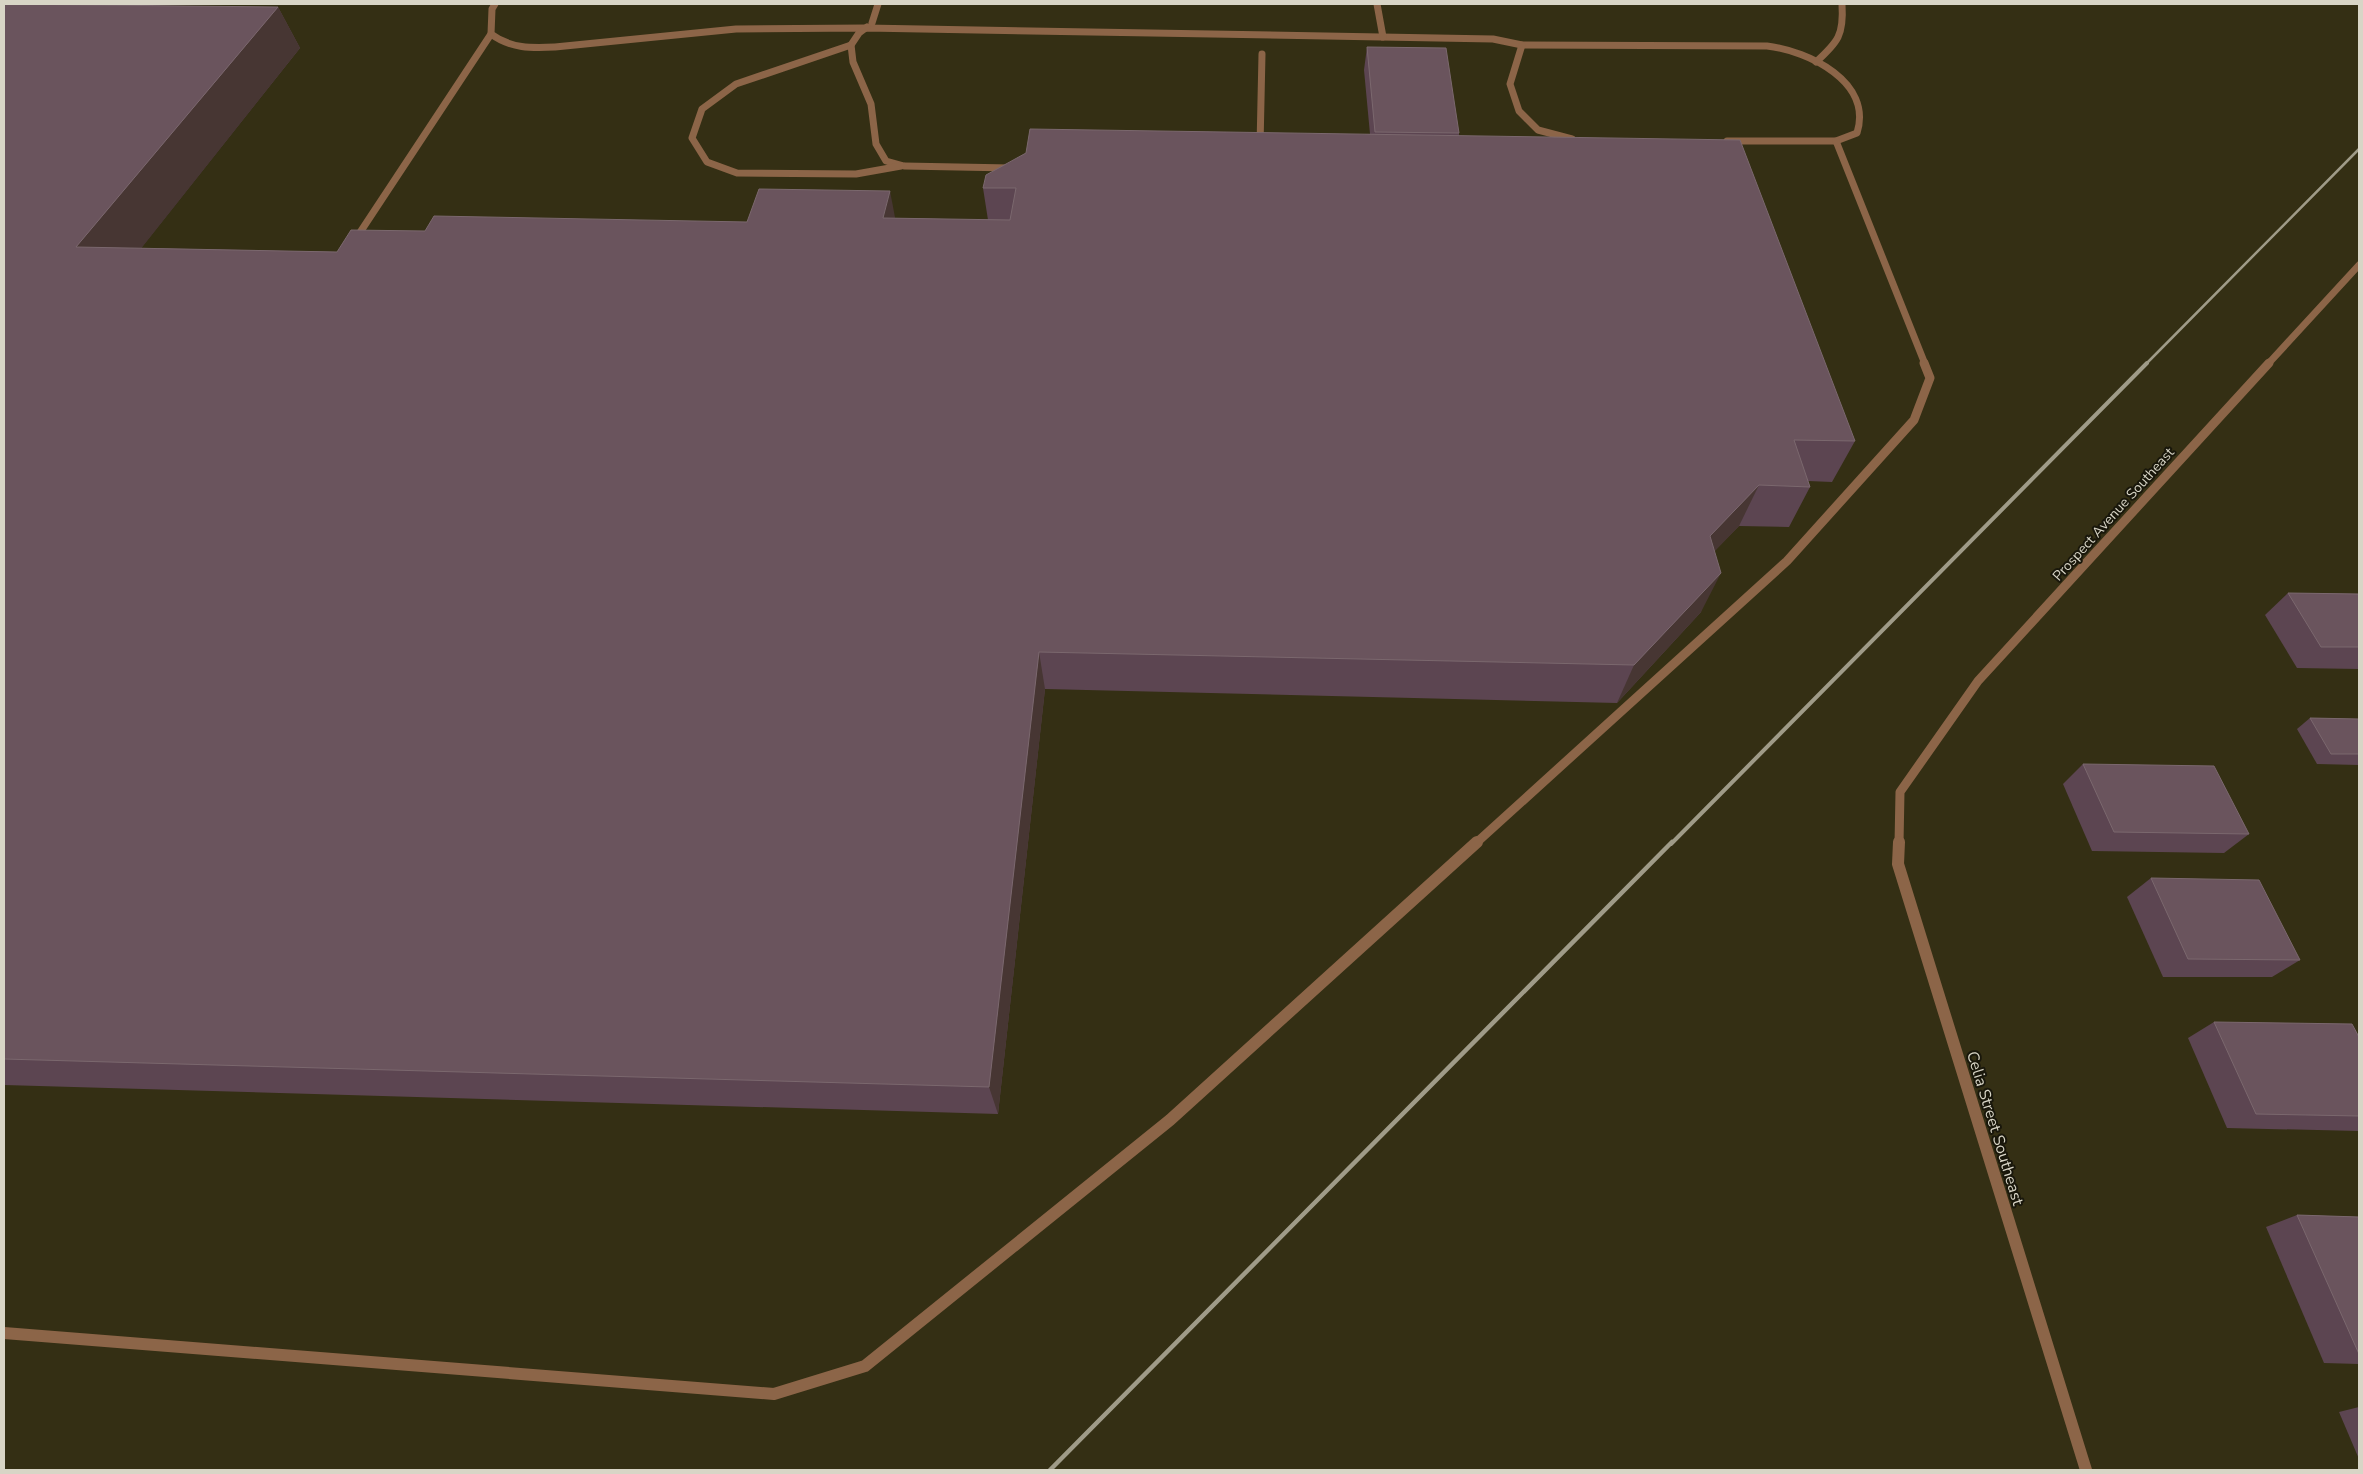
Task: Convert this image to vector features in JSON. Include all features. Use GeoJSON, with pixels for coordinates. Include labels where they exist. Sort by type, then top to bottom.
{"type":"FeatureCollection","features":[{"type":"Feature","properties":{"kind":"street"},"geometry":{"type":"LineString","coordinates":[[350,247],[491,34],[492,9],[495,4]]}},
{"type":"Feature","properties":{"kind":"street"},"geometry":{"type":"LineString","coordinates":[[878,4],[869,25],[851,45],[736,84],[702,109],[692,138],[707,162],[737,173],[856,174],[904,166],[1023,168]]}},
{"type":"Feature","properties":{"kind":"street"},"geometry":{"type":"LineString","coordinates":[[1377,4],[1383,37]]}},
{"type":"Feature","properties":{"kind":"street"},"geometry":{"type":"LineString","coordinates":[[1816,62],[1840,40],[1844,22],[1842,4]]}},
{"type":"Feature","properties":{"kind":"street"},"geometry":{"type":"LineString","coordinates":[[491,34],[501,43],[524,48],[555,47],[736,29],[869,25],[1493,39],[1522,46],[1767,46],[1792,50],[1838,76],[1855,95],[1861,118],[1857,133],[1836,142],[1716,141]]}},
{"type":"Feature","properties":{"kind":"street"},"geometry":{"type":"LineString","coordinates":[[851,45],[854,62],[871,104],[876,144],[886,161],[904,166]]}},
{"type":"Feature","properties":{"kind":"street"},"geometry":{"type":"LineString","coordinates":[[1522,46],[1510,84],[1519,111],[1538,130],[1567,140],[1577,140]]}},
{"type":"Feature","properties":{"kind":"street"},"geometry":{"type":"LineString","coordinates":[[1260,152],[1262,54]]}},
{"type":"Feature","properties":{"kind":"street"},"geometry":{"type":"LineString","coordinates":[[4,1333],[774,1394],[866,1366],[1178,1114],[1787,560],[1914,420],[1930,378],[1836,142]]}},
{"type":"Feature","properties":{"kind":"street","name":"Prospect Avenue Southeast"},"geometry":{"type":"LineString","coordinates":[[1900,792],[1978,681],[2359,265]]}},
{"type":"Feature","properties":{"kind":"street","name":"Celia Street Southeast"},"geometry":{"type":"LineString","coordinates":[[1900,792],[1898,864],[2086,1470]]}},
{"type":"Feature","properties":{"kind":"building"},"geometry":{"type":"Polygon","coordinates":[[[4,4],[278,7],[76,247],[337,252],[351,230],[425,231],[434,216],[747,222],[759,189],[890,191],[883,218],[1010,220],[1016,188],[983,188],[986,175],[1026,153],[1030,129],[1740,140],[1855,441],[1794,440],[1810,487],[1759,485],[1710,536],[1721,573],[1634,665],[1039,652],[989,1087],[4,1059],[4,4]]]}},
{"type":"Feature","properties":{"kind":"building"},"geometry":{"type":"Polygon","coordinates":[[[1367,47],[1446,48],[1459,133],[1375,132],[1367,47]]]}},
{"type":"Feature","properties":{"kind":"building"},"geometry":{"type":"Polygon","coordinates":[[[2288,593],[2359,594],[2359,647],[2321,647],[2288,593]]]}},
{"type":"Feature","properties":{"kind":"building"},"geometry":{"type":"Polygon","coordinates":[[[2310,718],[2359,719],[2359,754],[2331,754],[2310,718]]]}},
{"type":"Feature","properties":{"kind":"building"},"geometry":{"type":"Polygon","coordinates":[[[2083,764],[2214,766],[2249,834],[2114,832],[2083,764]]]}},
{"type":"Feature","properties":{"kind":"building"},"geometry":{"type":"Polygon","coordinates":[[[2151,878],[2259,880],[2300,960],[2188,959],[2151,878]]]}},
{"type":"Feature","properties":{"kind":"building"},"geometry":{"type":"Polygon","coordinates":[[[2214,1022],[2352,1024],[2359,1037],[2359,1116],[2256,1114],[2214,1022]]]}},
{"type":"Feature","properties":{"kind":"building"},"geometry":{"type":"Polygon","coordinates":[[[2297,1215],[2359,1217],[2359,1354],[2297,1215]]]}},
{"type":"Feature","properties":{"kind":"railway"},"geometry":{"type":"LineString","coordinates":[[2146,364],[2359,149]]}},
{"type":"Feature","properties":{"kind":"railway"},"geometry":{"type":"LineString","coordinates":[[1671,844],[2147,363]]}},
{"type":"Feature","properties":{"kind":"railway"},"geometry":{"type":"LineString","coordinates":[[1050,1470],[1672,842]]}}]}
